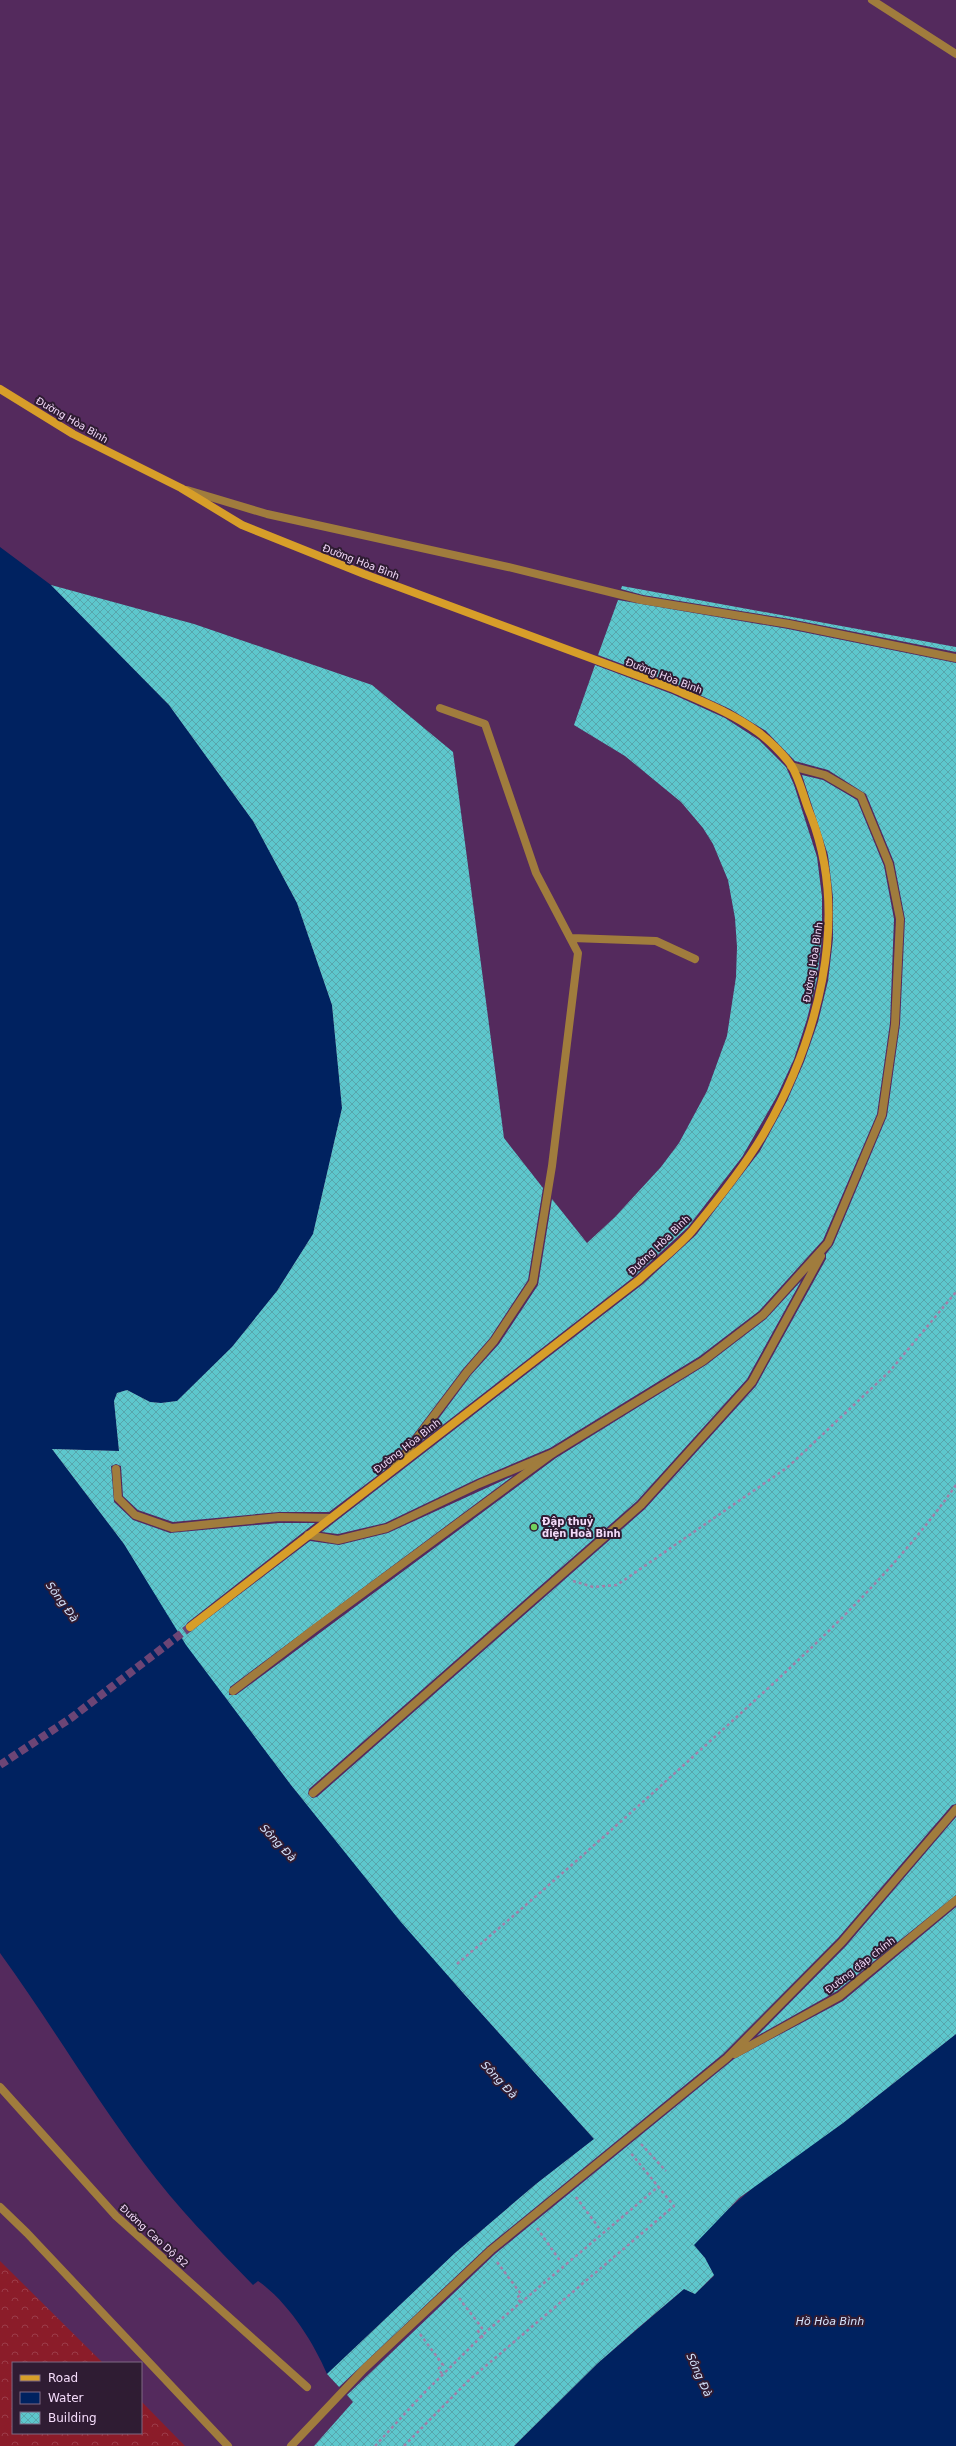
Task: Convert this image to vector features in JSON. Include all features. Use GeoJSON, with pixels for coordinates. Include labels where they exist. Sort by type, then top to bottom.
{"type":"FeatureCollection","features":[{"type":"Feature","properties":{"kind":"main road","name":"Đường Hòa Bình"},"geometry":{"type":"LineString","coordinates":[[0,389],[73,434],[181,488],[242,525],[364,574],[674,689],[724,711],[759,732],[791,766],[820,840],[830,917],[818,1002],[790,1083],[763,1136],[737,1173],[691,1232],[639,1280],[190,1627]]}},
{"type":"Feature","properties":{"kind":"street"},"geometry":{"type":"LineString","coordinates":[[872,0],[956,54]]}},
{"type":"Feature","properties":{"kind":"street"},"geometry":{"type":"LineString","coordinates":[[181,488],[267,514],[508,567],[642,600],[789,624],[956,658]]}},
{"type":"Feature","properties":{"kind":"street"},"geometry":{"type":"LineString","coordinates":[[392,1471],[467,1372],[494,1341],[533,1282],[552,1166],[578,953],[572,938],[536,873],[485,724],[440,708]]}},
{"type":"Feature","properties":{"kind":"street"},"geometry":{"type":"LineString","coordinates":[[313,1794],[641,1505],[752,1382],[828,1243],[882,1115],[895,1024],[900,920],[889,864],[861,796],[825,775],[791,766]]}},
{"type":"Feature","properties":{"kind":"street"},"geometry":{"type":"LineString","coordinates":[[572,938],[656,940],[696,959]]}},
{"type":"Feature","properties":{"kind":"street"},"geometry":{"type":"LineString","coordinates":[[233,1691],[314,1629],[553,1453],[703,1361],[757,1320],[828,1243]]}},
{"type":"Feature","properties":{"kind":"street"},"geometry":{"type":"LineString","coordinates":[[308,1535],[338,1540],[387,1528],[479,1484],[553,1453]]}},
{"type":"Feature","properties":{"kind":"street"},"geometry":{"type":"LineString","coordinates":[[116,1469],[118,1498],[135,1515],[172,1528],[279,1517],[331,1518]]}},
{"type":"Feature","properties":{"kind":"street"},"geometry":{"type":"LineString","coordinates":[[291,2446],[364,2369],[489,2252],[727,2058],[842,1942],[956,1808]]}},
{"type":"Feature","properties":{"kind":"street","name":"Đường đập chính"},"geometry":{"type":"LineString","coordinates":[[727,2058],[840,1996],[956,1900]]}},
{"type":"Feature","properties":{"kind":"street","name":"Đường Cao Dộ 82"},"geometry":{"type":"LineString","coordinates":[[0,2087],[116,2216],[307,2387]]}},
{"type":"Feature","properties":{"kind":"street"},"geometry":{"type":"LineString","coordinates":[[0,2207],[28,2233],[228,2446]]}},
{"type":"Feature","properties":{"kind":"path"},"geometry":{"type":"LineString","coordinates":[[559,1577],[593,1587],[617,1585],[788,1467],[890,1371],[956,1292]]}},
{"type":"Feature","properties":{"kind":"path"},"geometry":{"type":"LineString","coordinates":[[457,1964],[616,1827],[856,1606],[930,1522],[956,1485]]}},
{"type":"Feature","properties":{"kind":"path"},"geometry":{"type":"LineString","coordinates":[[633,2134],[666,2171]]}},
{"type":"Feature","properties":{"kind":"path"},"geometry":{"type":"LineString","coordinates":[[404,2446],[468,2381],[674,2206],[622,2143]]}},
{"type":"Feature","properties":{"kind":"path"},"geometry":{"type":"LineString","coordinates":[[375,2446],[424,2393],[487,2331],[659,2186]]}},
{"type":"Feature","properties":{"kind":"path"},"geometry":{"type":"LineString","coordinates":[[568,2188],[600,2228]]}},
{"type":"Feature","properties":{"kind":"path"},"geometry":{"type":"LineString","coordinates":[[531,2218],[561,2262]]}},
{"type":"Feature","properties":{"kind":"path"},"geometry":{"type":"LineString","coordinates":[[489,2252],[521,2294],[517,2298],[522,2304]]}},
{"type":"Feature","properties":{"kind":"path"},"geometry":{"type":"LineString","coordinates":[[451,2288],[482,2328],[478,2331],[483,2338]]}},
{"type":"Feature","properties":{"kind":"path"},"geometry":{"type":"LineString","coordinates":[[413,2324],[443,2365],[438,2369],[444,2376]]}},
{"type":"Feature","properties":{"kind":"green space"},"geometry":{"type":"Polygon","coordinates":[[[0,2261],[102,2362],[12,2362],[12,2434],[142,2434],[142,2402],[185,2446],[0,2446],[0,2261]]]}},
{"type":"Feature","properties":{"kind":"water","name":"Sông Đà"},"geometry":{"type":"Polygon","coordinates":[[[0,547],[51,585],[169,705],[253,821],[297,903],[332,1005],[342,1108],[313,1234],[277,1291],[232,1347],[177,1401],[161,1403],[150,1402],[127,1390],[117,1393],[114,1401],[119,1451],[52,1449],[124,1544],[187,1645],[291,1785],[401,1921],[464,1994],[594,2139],[536,2184],[455,2253],[327,2374],[307,2335],[279,2299],[258,2281],[253,2285],[197,2226],[144,2163],[0,1953],[0,547]]]}},
{"type":"Feature","properties":{"kind":"water","name":"Hồ Hòa Bình"},"geometry":{"type":"Polygon","coordinates":[[[956,2034],[956,2446],[514,2446],[598,2363],[684,2289],[695,2294],[714,2276],[705,2258],[693,2246],[716,2220],[763,2179],[843,2123],[956,2034]]]}},
{"type":"Feature","properties":{"kind":"building","name":"Đập thuỷ điện Hoà Bình"},"geometry":{"type":"Polygon","coordinates":[[[51,585],[194,624],[372,685],[453,752],[504,1138],[543,1188],[528,1280],[490,1338],[463,1369],[390,1466],[329,1512],[279,1512],[173,1522],[138,1510],[123,1496],[121,1466],[116,1464],[111,1466],[114,1502],[133,1520],[170,1533],[279,1523],[315,1523],[187,1623],[185,1628],[190,1632],[310,1541],[339,1545],[388,1533],[513,1476],[230,1687],[229,1695],[236,1695],[556,1458],[706,1365],[766,1319],[801,1281],[747,1379],[637,1501],[309,1789],[308,1794],[312,1798],[317,1797],[645,1509],[756,1386],[826,1259],[826,1254],[833,1245],[887,1116],[900,1024],[905,919],[894,862],[866,794],[828,770],[795,761],[766,731],[730,709],[676,684],[598,655],[618,600],[788,629],[956,663],[956,1804],[952,1805],[838,1938],[723,2054],[488,2246],[339,2387],[327,2374],[455,2253],[536,2184],[594,2139],[400,1921],[291,1785],[186,1645],[124,1544],[52,1449],[119,1451],[114,1401],[117,1393],[127,1390],[150,1402],[161,1403],[177,1401],[232,1347],[277,1291],[313,1234],[342,1108],[332,1005],[297,903],[253,821],[169,705],[51,585]]]}},
{"type":"Feature","properties":{"kind":"building"},"geometry":{"type":"Polygon","coordinates":[[[622,586],[956,647],[956,652],[790,619],[643,595],[621,589],[622,586]]]}},
{"type":"Feature","properties":{"kind":"building"},"geometry":{"type":"Polygon","coordinates":[[[595,665],[672,694],[725,718],[759,740],[786,767],[794,785],[817,857],[822,897],[822,938],[817,979],[807,1019],[794,1059],[777,1096],[742,1157],[688,1227],[635,1276],[422,1441],[471,1375],[499,1344],[538,1285],[552,1199],[587,1243],[615,1217],[661,1167],[679,1143],[707,1091],[727,1036],[736,977],[737,947],[735,918],[728,880],[713,844],[703,828],[681,802],[625,756],[574,725],[595,665]]]}},
{"type":"Feature","properties":{"kind":"building"},"geometry":{"type":"Polygon","coordinates":[[[802,775],[823,780],[857,800],[884,866],[894,919],[890,1023],[877,1114],[823,1240],[759,1311],[700,1356],[550,1448],[477,1479],[385,1523],[338,1534],[322,1532],[643,1284],[696,1235],[760,1151],[787,1101],[804,1062],[818,1022],[828,981],[833,939],[833,897],[828,855],[802,775]]]}},
{"type":"Feature","properties":{"kind":"building"},"geometry":{"type":"Polygon","coordinates":[[[956,1817],[956,1895],[837,1991],[757,2036],[846,1946],[956,1817]]]}},
{"type":"Feature","properties":{"kind":"building"},"geometry":{"type":"Polygon","coordinates":[[[956,1907],[956,2034],[843,2123],[739,2198],[694,2245],[705,2258],[714,2275],[695,2294],[684,2289],[638,2328],[598,2363],[514,2446],[314,2446],[353,2402],[347,2395],[495,2254],[734,2059],[843,2001],[956,1907]]]}},
{"type":"Feature","properties":{"kind":"tunnel"},"geometry":{"type":"LineString","coordinates":[[0,1765],[71,1718],[190,1627]]}},
{"type":"Feature","properties":{"kind":"place","name":"Đập thuỷ điện Hoà Bình"},"geometry":{"type":"Point","coordinates":[534,1527]}}]}
